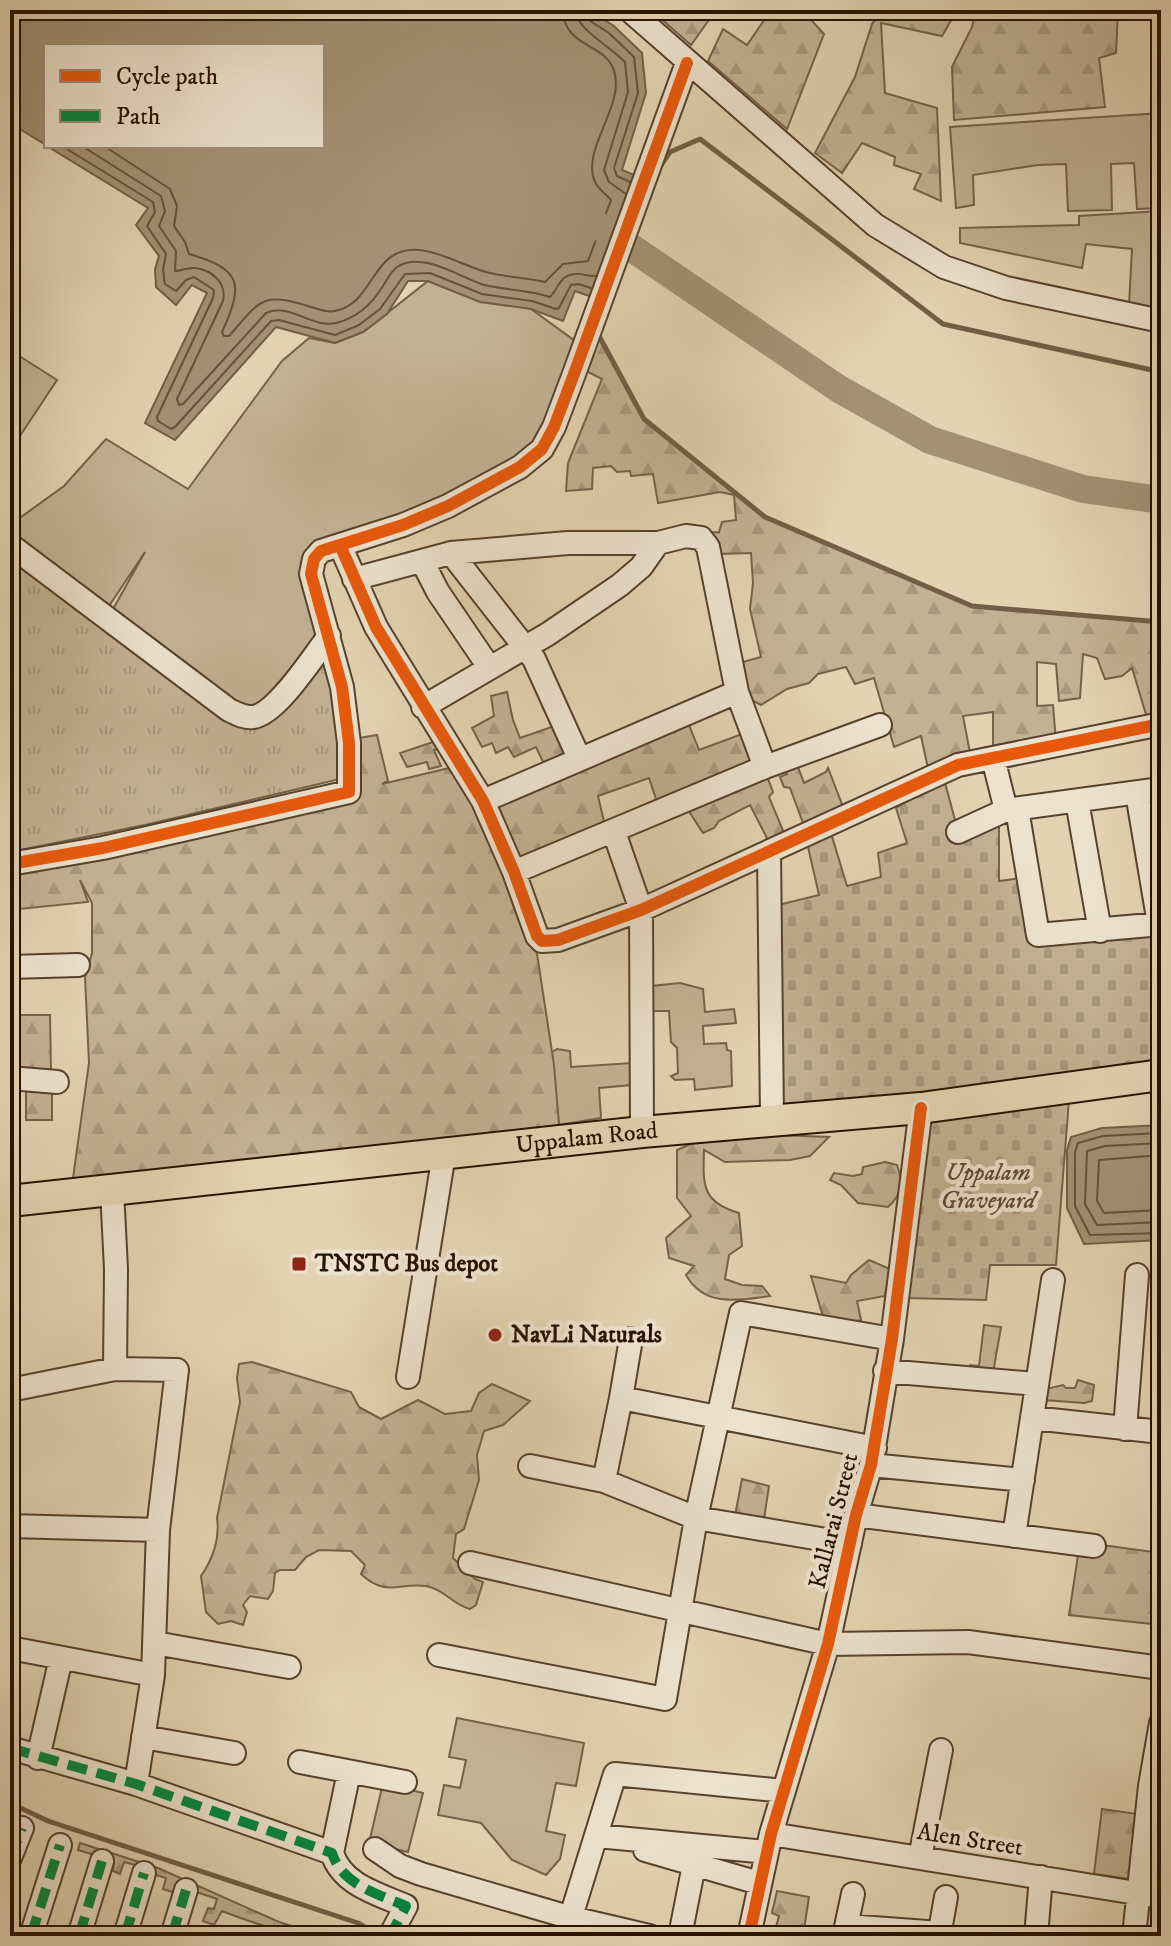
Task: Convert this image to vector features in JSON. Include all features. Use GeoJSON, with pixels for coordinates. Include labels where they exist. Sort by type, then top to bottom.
{"type":"FeatureCollection","features":[{"type":"Feature","properties":{"kind":"main road","name":"Uppalam Road"},"geometry":{"type":"LineString","coordinates":[[10,1201],[642,1132],[921,1108],[1161,1075]]}},
{"type":"Feature","properties":{"kind":"street"},"geometry":{"type":"LineString","coordinates":[[629,10],[875,225],[944,267],[1021,292],[1161,321]]}},
{"type":"Feature","properties":{"kind":"street"},"geometry":{"type":"LineString","coordinates":[[10,864],[103,848],[349,792],[349,743],[342,687],[311,565],[321,551],[403,525],[448,506],[532,459],[542,449],[554,427],[574,374],[687,63]]}},
{"type":"Feature","properties":{"kind":"street"},"geometry":{"type":"LineString","coordinates":[[354,579],[451,553],[568,543],[658,543],[686,536],[701,538],[708,547],[737,692],[765,767]]}},
{"type":"Feature","properties":{"kind":"street"},"geometry":{"type":"LineString","coordinates":[[423,707],[525,647],[620,585],[641,567],[658,543]]}},
{"type":"Feature","properties":{"kind":"street"},"geometry":{"type":"LineString","coordinates":[[10,545],[229,710],[244,717],[255,717],[271,709],[329,636]]}},
{"type":"Feature","properties":{"kind":"street"},"geometry":{"type":"LineString","coordinates":[[340,545],[376,627],[483,801],[514,872],[537,936],[542,941],[558,940],[641,910],[958,765],[1161,724]]}},
{"type":"Feature","properties":{"kind":"street"},"geometry":{"type":"LineString","coordinates":[[451,553],[534,659],[579,758]]}},
{"type":"Feature","properties":{"kind":"street"},"geometry":{"type":"LineString","coordinates":[[422,561],[438,592],[489,667]]}},
{"type":"Feature","properties":{"kind":"street"},"geometry":{"type":"LineString","coordinates":[[483,801],[737,692]]}},
{"type":"Feature","properties":{"kind":"street"},"geometry":{"type":"LineString","coordinates":[[514,872],[765,767],[880,725]]}},
{"type":"Feature","properties":{"kind":"street"},"geometry":{"type":"LineString","coordinates":[[993,758],[1012,810],[1038,935],[1160,924],[1137,793]]}},
{"type":"Feature","properties":{"kind":"street"},"geometry":{"type":"LineString","coordinates":[[958,832],[1012,810],[1161,789]]}},
{"type":"Feature","properties":{"kind":"street"},"geometry":{"type":"LineString","coordinates":[[1077,801],[1100,931]]}},
{"type":"Feature","properties":{"kind":"street"},"geometry":{"type":"LineString","coordinates":[[614,832],[641,910],[642,1132]]}},
{"type":"Feature","properties":{"kind":"street"},"geometry":{"type":"LineString","coordinates":[[769,852],[772,1119]]}},
{"type":"Feature","properties":{"kind":"street"},"geometry":{"type":"LineString","coordinates":[[10,967],[78,965]]}},
{"type":"Feature","properties":{"kind":"street"},"geometry":{"type":"LineString","coordinates":[[10,1078],[57,1082]]}},
{"type":"Feature","properties":{"kind":"street","name":"Kallarai Street"},"geometry":{"type":"LineString","coordinates":[[749,1936],[769,1843],[828,1644],[856,1515],[873,1456],[892,1339],[921,1108]]}},
{"type":"Feature","properties":{"kind":"street"},"geometry":{"type":"LineString","coordinates":[[408,1377],[444,1154]]}},
{"type":"Feature","properties":{"kind":"street"},"geometry":{"type":"LineString","coordinates":[[112,1190],[116,1269],[115,1369]]}},
{"type":"Feature","properties":{"kind":"street"},"geometry":{"type":"LineString","coordinates":[[1125,1429],[1137,1275]]}},
{"type":"Feature","properties":{"kind":"street"},"geometry":{"type":"LineString","coordinates":[[1014,1536],[1053,1280]]}},
{"type":"Feature","properties":{"kind":"street"},"geometry":{"type":"LineString","coordinates":[[439,1655],[665,1699],[696,1518],[741,1313],[892,1339]]}},
{"type":"Feature","properties":{"kind":"street"},"geometry":{"type":"LineString","coordinates":[[604,1481],[631,1339]]}},
{"type":"Feature","properties":{"kind":"street"},"geometry":{"type":"LineString","coordinates":[[10,1390],[115,1369],[177,1370],[158,1530],[153,1675],[136,1784]]}},
{"type":"Feature","properties":{"kind":"street"},"geometry":{"type":"LineString","coordinates":[[885,1371],[1036,1384]]}},
{"type":"Feature","properties":{"kind":"street"},"geometry":{"type":"LineString","coordinates":[[621,1398],[719,1417],[873,1456],[1023,1480]]}},
{"type":"Feature","properties":{"kind":"street"},"geometry":{"type":"LineString","coordinates":[[1033,1418],[1161,1432]]}},
{"type":"Feature","properties":{"kind":"street"},"geometry":{"type":"LineString","coordinates":[[530,1466],[604,1481],[696,1518],[850,1544]]}},
{"type":"Feature","properties":{"kind":"street"},"geometry":{"type":"LineString","coordinates":[[856,1515],[1094,1546]]}},
{"type":"Feature","properties":{"kind":"street"},"geometry":{"type":"LineString","coordinates":[[10,1526],[158,1530]]}},
{"type":"Feature","properties":{"kind":"street"},"geometry":{"type":"LineString","coordinates":[[470,1563],[828,1644],[968,1642],[1161,1668]]}},
{"type":"Feature","properties":{"kind":"street"},"geometry":{"type":"LineString","coordinates":[[155,1643],[289,1667]]}},
{"type":"Feature","properties":{"kind":"street"},"geometry":{"type":"LineString","coordinates":[[10,1648],[153,1675]]}},
{"type":"Feature","properties":{"kind":"street"},"geometry":{"type":"LineString","coordinates":[[38,1758],[61,1658]]}},
{"type":"Feature","properties":{"kind":"street"},"geometry":{"type":"LineString","coordinates":[[1134,1936],[1161,1723]]}},
{"type":"Feature","properties":{"kind":"street"},"geometry":{"type":"LineString","coordinates":[[143,1737],[234,1753]]}},
{"type":"Feature","properties":{"kind":"street"},"geometry":{"type":"LineString","coordinates":[[10,1748],[136,1784],[332,1853]]}},
{"type":"Feature","properties":{"kind":"street"},"geometry":{"type":"LineString","coordinates":[[920,1858],[941,1750]]}},
{"type":"Feature","properties":{"kind":"street"},"geometry":{"type":"LineString","coordinates":[[300,1762],[405,1782]]}},
{"type":"Feature","properties":{"kind":"street"},"geometry":{"type":"LineString","coordinates":[[349,1772],[332,1853],[334,1861],[354,1884],[397,1902]]}},
{"type":"Feature","properties":{"kind":"street"},"geometry":{"type":"LineString","coordinates":[[569,1927],[615,1774],[784,1791]]}},
{"type":"Feature","properties":{"kind":"street"},"geometry":{"type":"LineString","coordinates":[[10,1858],[22,1828]]}},
{"type":"Feature","properties":{"kind":"street"},"geometry":{"type":"LineString","coordinates":[[597,1836],[759,1883]]}},
{"type":"Feature","properties":{"kind":"street","name":"Alen Street"},"geometry":{"type":"LineString","coordinates":[[597,1836],[769,1843],[920,1858],[1161,1897]]}},
{"type":"Feature","properties":{"kind":"street"},"geometry":{"type":"LineString","coordinates":[[31,1936],[60,1845]]}},
{"type":"Feature","properties":{"kind":"street"},"geometry":{"type":"LineString","coordinates":[[375,1849],[400,1866],[569,1927],[649,1936]]}},
{"type":"Feature","properties":{"kind":"street"},"geometry":{"type":"LineString","coordinates":[[79,1936],[102,1861]]}},
{"type":"Feature","properties":{"kind":"street"},"geometry":{"type":"LineString","coordinates":[[680,1936],[694,1865]]}},
{"type":"Feature","properties":{"kind":"street"},"geometry":{"type":"LineString","coordinates":[[390,1936],[400,1866]]}},
{"type":"Feature","properties":{"kind":"street"},"geometry":{"type":"LineString","coordinates":[[125,1936],[144,1873]]}},
{"type":"Feature","properties":{"kind":"street"},"geometry":{"type":"LineString","coordinates":[[1036,1936],[1041,1877]]}},
{"type":"Feature","properties":{"kind":"street"},"geometry":{"type":"LineString","coordinates":[[172,1936],[186,1890]]}},
{"type":"Feature","properties":{"kind":"street"},"geometry":{"type":"LineString","coordinates":[[853,1894],[846,1931],[940,1935],[946,1897]]}},
{"type":"Feature","properties":{"kind":"street"},"geometry":{"type":"LineString","coordinates":[[10,1930],[25,1936]]}},
{"type":"Feature","properties":{"kind":"green space"},"geometry":{"type":"Polygon","coordinates":[[[651,10],[716,10],[691,45],[651,10]]]}},
{"type":"Feature","properties":{"kind":"green space"},"geometry":{"type":"Polygon","coordinates":[[[771,10],[802,10],[824,34],[787,129],[708,61],[723,29],[747,45],[771,10]]]}},
{"type":"Feature","properties":{"kind":"green space"},"geometry":{"type":"Polygon","coordinates":[[[883,10],[957,10],[942,36],[881,23],[885,93],[937,108],[941,201],[914,189],[921,174],[894,165],[895,157],[862,143],[842,173],[815,153],[855,77],[872,24],[883,10]]]}},
{"type":"Feature","properties":{"kind":"green space"},"geometry":{"type":"Polygon","coordinates":[[[976,10],[1118,10],[1116,53],[1099,58],[1105,107],[954,120],[952,67],[972,27],[976,10]]]}},
{"type":"Feature","properties":{"kind":"green space"},"geometry":{"type":"Polygon","coordinates":[[[1161,113],[1161,163],[1158,164],[1160,208],[1137,209],[1134,163],[1111,164],[1112,210],[1068,211],[1066,164],[973,175],[974,205],[956,208],[950,127],[1161,113]]]}},
{"type":"Feature","properties":{"kind":"green space"},"geometry":{"type":"Polygon","coordinates":[[[1161,211],[1161,311],[1129,304],[1132,249],[1086,244],[1082,268],[960,243],[960,228],[1079,225],[1079,216],[1161,211]]]}},
{"type":"Feature","properties":{"kind":"green space"},"geometry":{"type":"Polygon","coordinates":[[[428,281],[458,293],[531,309],[575,341],[542,449],[314,559],[329,636],[271,709],[244,717],[108,618],[145,552],[103,615],[10,535],[10,525],[64,486],[106,439],[188,489],[282,361],[309,338],[335,343],[363,332],[428,281]]]}},
{"type":"Feature","properties":{"kind":"green space"},"geometry":{"type":"Polygon","coordinates":[[[598,336],[644,419],[765,517],[972,606],[1161,622],[1161,717],[1148,721],[1132,668],[1122,676],[1105,679],[1097,658],[1083,654],[1080,698],[1059,701],[1056,664],[1037,662],[1037,706],[1053,705],[1056,741],[993,752],[993,712],[963,716],[971,758],[929,773],[921,736],[894,747],[874,678],[855,684],[846,667],[818,674],[809,683],[787,689],[761,705],[737,692],[739,663],[761,657],[750,609],[753,583],[751,553],[719,554],[700,533],[719,532],[722,522],[736,520],[734,495],[720,492],[658,503],[653,474],[631,476],[630,471],[617,472],[611,466],[593,468],[592,489],[566,491],[568,463],[602,379],[584,370],[598,336]]]}},
{"type":"Feature","properties":{"kind":"green space"},"geometry":{"type":"Polygon","coordinates":[[[10,350],[57,380],[10,451],[10,350]]]}},
{"type":"Feature","properties":{"kind":"green space"},"geometry":{"type":"Polygon","coordinates":[[[10,550],[245,722],[324,647],[342,748],[340,779],[145,825],[10,852],[10,550]]]}},
{"type":"Feature","properties":{"kind":"green space"},"geometry":{"type":"Polygon","coordinates":[[[507,692],[520,738],[560,724],[579,758],[545,766],[536,747],[514,757],[508,747],[496,753],[492,743],[482,747],[472,728],[494,716],[491,696],[507,692]]]}},
{"type":"Feature","properties":{"kind":"green space"},"geometry":{"type":"Polygon","coordinates":[[[687,720],[699,750],[750,731],[773,792],[769,797],[787,840],[770,844],[750,805],[703,833],[688,810],[658,805],[649,778],[598,796],[605,826],[515,872],[532,921],[554,1065],[559,1125],[72,1185],[89,1063],[85,977],[92,953],[92,903],[80,880],[88,902],[10,910],[10,872],[349,792],[353,739],[377,735],[388,781],[382,784],[462,765],[483,803],[687,720]]]}},
{"type":"Feature","properties":{"kind":"green space"},"geometry":{"type":"Polygon","coordinates":[[[442,739],[447,747],[434,750],[441,766],[429,769],[427,762],[407,767],[400,753],[442,739]]]}},
{"type":"Feature","properties":{"kind":"green space"},"geometry":{"type":"Polygon","coordinates":[[[795,759],[804,783],[828,768],[845,812],[806,831],[790,788],[784,787],[780,777],[787,774],[782,765],[795,759]]]}},
{"type":"Feature","properties":{"kind":"green space","name":"Uppalam Graveyard"},"geometry":{"type":"Polygon","coordinates":[[[944,779],[958,831],[999,824],[999,881],[1022,878],[1038,935],[1161,922],[1161,1076],[1070,1087],[1056,1265],[990,1265],[986,1300],[907,1298],[921,1103],[772,1119],[774,906],[819,895],[808,847],[830,830],[847,886],[881,877],[878,853],[907,843],[896,808],[944,779]]]}},
{"type":"Feature","properties":{"kind":"green space"},"geometry":{"type":"Polygon","coordinates":[[[680,983],[703,989],[705,1012],[734,1009],[736,1023],[703,1026],[704,1044],[726,1043],[727,1050],[731,1051],[732,1086],[695,1090],[694,1079],[675,1080],[671,1076],[678,1073],[677,1048],[671,1042],[669,1011],[641,1011],[651,986],[680,983]]]}},
{"type":"Feature","properties":{"kind":"green space"},"geometry":{"type":"Polygon","coordinates":[[[10,1015],[50,1015],[51,1072],[10,1068],[10,1015]]]}},
{"type":"Feature","properties":{"kind":"green space"},"geometry":{"type":"Polygon","coordinates":[[[557,1049],[570,1051],[571,1067],[632,1063],[632,1085],[599,1088],[601,1118],[559,1125],[552,1052],[557,1049]]]}},
{"type":"Feature","properties":{"kind":"green space"},"geometry":{"type":"Polygon","coordinates":[[[26,1085],[52,1085],[52,1120],[26,1120],[26,1085]]]}},
{"type":"Feature","properties":{"kind":"green space"},"geometry":{"type":"Polygon","coordinates":[[[750,1134],[829,1137],[810,1156],[790,1160],[725,1162],[704,1150],[707,1190],[717,1203],[739,1213],[742,1246],[729,1255],[725,1279],[742,1285],[762,1286],[770,1296],[734,1300],[712,1297],[694,1286],[686,1275],[694,1266],[669,1258],[666,1238],[691,1216],[677,1198],[677,1150],[695,1142],[750,1134]]]}},
{"type":"Feature","properties":{"kind":"green space"},"geometry":{"type":"Polygon","coordinates":[[[885,1162],[897,1165],[900,1177],[899,1193],[888,1207],[858,1203],[841,1185],[830,1180],[834,1173],[853,1176],[862,1174],[863,1167],[885,1162]]]}},
{"type":"Feature","properties":{"kind":"green space"},"geometry":{"type":"Polygon","coordinates":[[[869,1260],[890,1269],[885,1296],[857,1301],[861,1320],[842,1325],[824,1320],[811,1276],[846,1283],[869,1260]]]}},
{"type":"Feature","properties":{"kind":"green space"},"geometry":{"type":"Polygon","coordinates":[[[984,1325],[1001,1327],[992,1379],[968,1377],[970,1365],[979,1366],[984,1325]]]}},
{"type":"Feature","properties":{"kind":"green space"},"geometry":{"type":"Polygon","coordinates":[[[252,1362],[351,1392],[359,1407],[381,1419],[418,1400],[445,1414],[471,1411],[479,1393],[492,1384],[530,1401],[503,1425],[484,1431],[477,1455],[479,1480],[464,1529],[456,1534],[453,1558],[475,1579],[483,1582],[476,1605],[470,1609],[464,1607],[426,1586],[393,1588],[378,1585],[361,1574],[365,1565],[351,1551],[319,1550],[306,1557],[295,1570],[275,1573],[273,1591],[268,1599],[250,1596],[243,1605],[247,1612],[243,1625],[231,1621],[218,1624],[206,1612],[201,1576],[216,1541],[217,1518],[240,1402],[239,1364],[252,1362]]]}},
{"type":"Feature","properties":{"kind":"green space"},"geometry":{"type":"Polygon","coordinates":[[[1078,1380],[1094,1385],[1092,1401],[1044,1400],[1046,1389],[1063,1385],[1075,1388],[1078,1380]]]}},
{"type":"Feature","properties":{"kind":"green space"},"geometry":{"type":"Polygon","coordinates":[[[742,1479],[769,1486],[763,1526],[734,1521],[742,1479]]]}},
{"type":"Feature","properties":{"kind":"green space"},"geometry":{"type":"Polygon","coordinates":[[[1080,1542],[1161,1553],[1151,1624],[1069,1615],[1080,1542]]]}},
{"type":"Feature","properties":{"kind":"green space"},"geometry":{"type":"Polygon","coordinates":[[[457,1718],[584,1743],[576,1786],[556,1783],[546,1831],[565,1835],[560,1859],[546,1875],[512,1860],[481,1823],[438,1815],[444,1785],[460,1788],[466,1760],[449,1757],[457,1718]]]}},
{"type":"Feature","properties":{"kind":"green space"},"geometry":{"type":"Polygon","coordinates":[[[383,1783],[423,1793],[408,1852],[369,1843],[383,1783]]]}},
{"type":"Feature","properties":{"kind":"green space"},"geometry":{"type":"Polygon","coordinates":[[[1102,1809],[1145,1815],[1136,1880],[1094,1874],[1102,1809]]]}},
{"type":"Feature","properties":{"kind":"green space"},"geometry":{"type":"Polygon","coordinates":[[[80,1843],[158,1868],[279,1922],[323,1936],[284,1931],[222,1911],[214,1925],[203,1921],[208,1908],[214,1909],[217,1899],[185,1888],[182,1895],[163,1889],[166,1878],[146,1872],[147,1868],[124,1862],[120,1874],[113,1871],[114,1861],[78,1850],[80,1843]]]}},
{"type":"Feature","properties":{"kind":"green space"},"geometry":{"type":"Polygon","coordinates":[[[777,1891],[809,1897],[803,1936],[791,1936],[792,1930],[776,1927],[779,1916],[772,1913],[777,1891]]]}},
{"type":"Feature","properties":{"kind":"water"},"geometry":{"type":"Polygon","coordinates":[[[10,10],[588,10],[614,26],[642,53],[646,93],[622,170],[650,182],[606,302],[575,291],[563,321],[531,309],[480,302],[428,281],[408,281],[387,314],[363,332],[335,343],[276,327],[175,440],[145,423],[207,293],[192,285],[176,305],[156,287],[155,269],[159,256],[136,225],[148,208],[50,148],[324,148],[324,44],[44,44],[44,144],[10,123],[10,10]]]}},
{"type":"Feature","properties":{"kind":"water"},"geometry":{"type":"Polygon","coordinates":[[[1161,1125],[1161,1240],[1084,1244],[1067,1208],[1067,1150],[1071,1137],[1102,1128],[1161,1125]]]}},
{"type":"Feature","properties":{"kind":"waterway"},"geometry":{"type":"LineString","coordinates":[[659,168],[670,152],[700,139],[943,324],[1161,372]]}},
{"type":"Feature","properties":{"kind":"waterway"},"geometry":{"type":"LineString","coordinates":[[601,227],[839,389],[930,440],[1083,489],[1161,500]]}},
{"type":"Feature","properties":{"kind":"waterway"},"geometry":{"type":"LineString","coordinates":[[598,334],[644,419],[765,517],[972,606],[1161,622]]}},
{"type":"Feature","properties":{"kind":"waterway"},"geometry":{"type":"LineString","coordinates":[[10,1803],[48,1821],[358,1923],[379,1936]]}},
{"type":"Feature","properties":{"kind":"marked path"},"geometry":{"type":"LineString","coordinates":[[10,1748],[136,1784],[332,1853],[352,1881],[406,1906],[390,1936]]}},
{"type":"Feature","properties":{"kind":"marked path"},"geometry":{"type":"LineString","coordinates":[[10,1858],[22,1828]]}},
{"type":"Feature","properties":{"kind":"marked path"},"geometry":{"type":"LineString","coordinates":[[31,1936],[60,1845]]}},
{"type":"Feature","properties":{"kind":"marked path"},"geometry":{"type":"LineString","coordinates":[[79,1936],[102,1861]]}},
{"type":"Feature","properties":{"kind":"marked path"},"geometry":{"type":"LineString","coordinates":[[125,1936],[144,1873]]}},
{"type":"Feature","properties":{"kind":"marked path"},"geometry":{"type":"LineString","coordinates":[[172,1936],[186,1890]]}},
{"type":"Feature","properties":{"kind":"cycle path"},"geometry":{"type":"LineString","coordinates":[[10,864],[103,848],[349,792],[349,743],[342,687],[311,574],[314,559],[321,551],[403,525],[448,506],[520,467],[542,449],[554,427],[574,374],[687,63]]}},
{"type":"Feature","properties":{"kind":"cycle path"},"geometry":{"type":"LineString","coordinates":[[340,545],[376,627],[483,801],[514,872],[537,936],[542,941],[558,940],[641,910],[958,765],[1161,724]]}},
{"type":"Feature","properties":{"kind":"cycle path"},"geometry":{"type":"LineString","coordinates":[[749,1936],[771,1834],[828,1644],[856,1515],[871,1465],[892,1339],[921,1108]]}},
{"type":"Feature","properties":{"kind":"place","name":"TNSTC Bus depot"},"geometry":{"type":"Point","coordinates":[299,1264]}},
{"type":"Feature","properties":{"kind":"place","name":"NavLi Naturals"},"geometry":{"type":"Point","coordinates":[495,1335]}}]}
